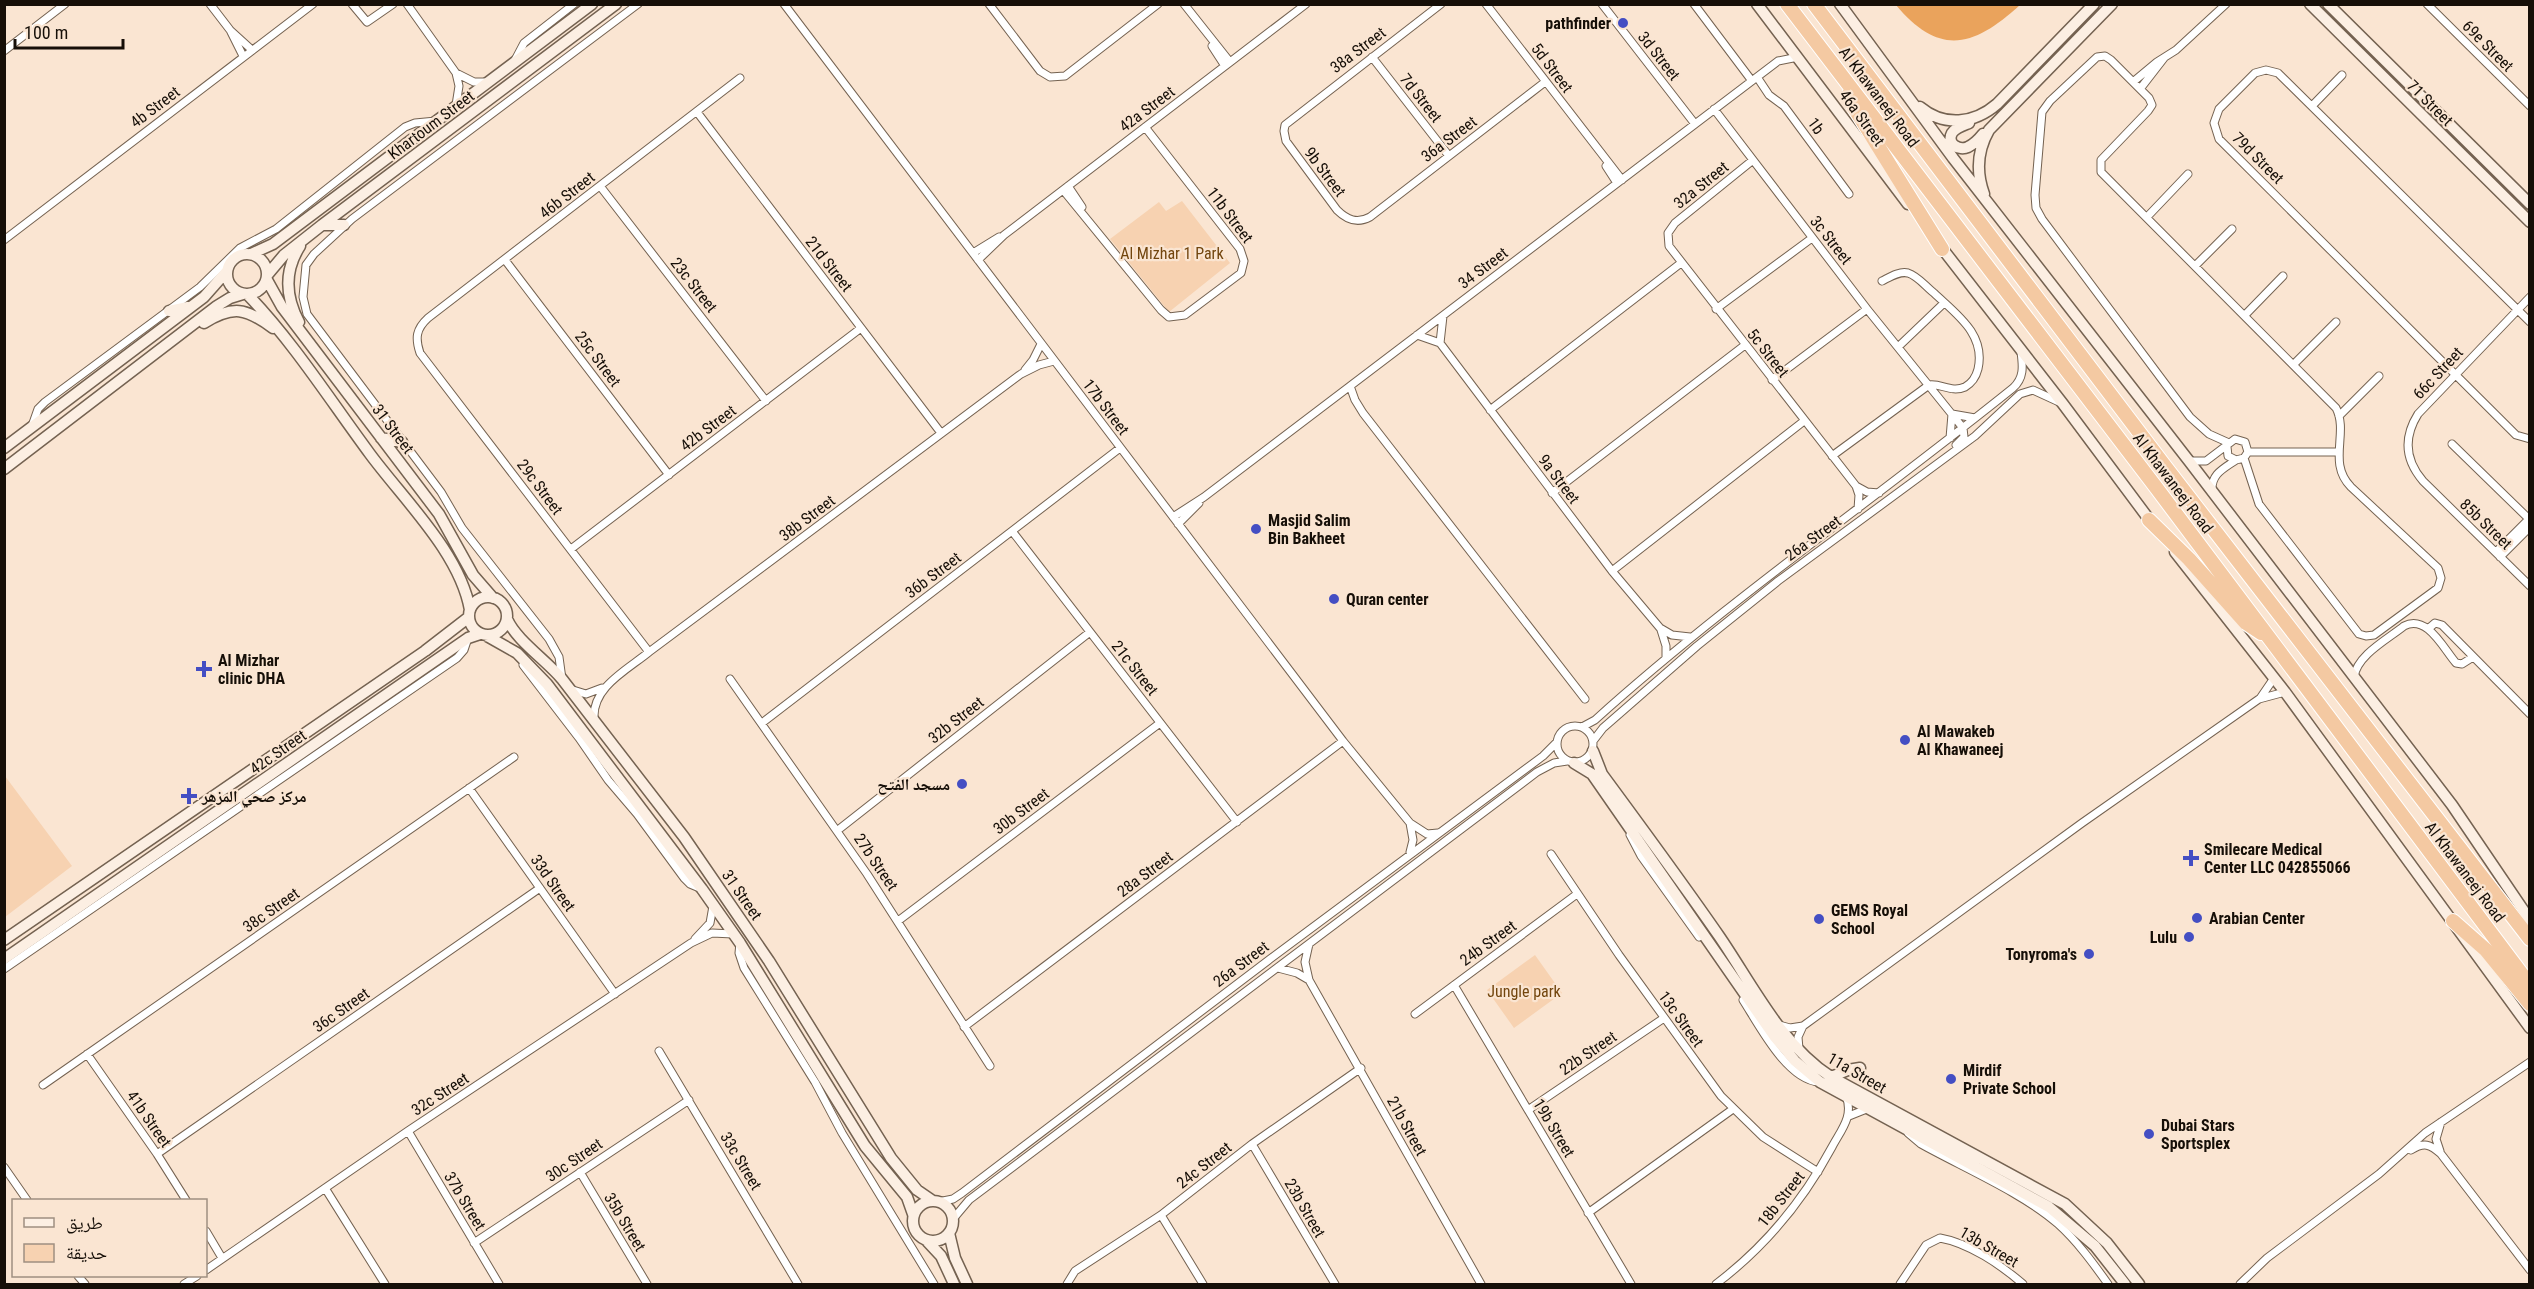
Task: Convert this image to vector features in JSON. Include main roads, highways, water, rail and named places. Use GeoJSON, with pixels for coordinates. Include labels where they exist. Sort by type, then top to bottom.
{"type":"FeatureCollection","features":[{"type":"Feature","properties":{"kind":"highway","name":"Al Khawaneej Road"},"geometry":{"type":"LineString","coordinates":[[1787,4],[2266,634],[2529,985]]}},
{"type":"Feature","properties":{"kind":"highway","name":"Al Khawaneej Road"},"geometry":{"type":"LineString","coordinates":[[1814,4],[2178,484],[2529,939]]}},
{"type":"Feature","properties":{"kind":"highway"},"geometry":{"type":"LineString","coordinates":[[1844,78],[1855,109],[1942,249]]}},
{"type":"Feature","properties":{"kind":"highway"},"geometry":{"type":"LineString","coordinates":[[2149,520],[2195,566],[2246,623],[2266,634]]}},
{"type":"Feature","properties":{"kind":"highway"},"geometry":{"type":"LineString","coordinates":[[2453,921],[2486,950],[2529,1004]]}},
{"type":"Feature","properties":{"kind":"place","name":"pathfinder"},"geometry":{"type":"Point","coordinates":[1623,23]}},
{"type":"Feature","properties":{"kind":"place","name":"Masjid Salim Bin Bakheet"},"geometry":{"type":"Point","coordinates":[1256,529]}},
{"type":"Feature","properties":{"kind":"place","name":"Quran center"},"geometry":{"type":"Point","coordinates":[1334,599]}},
{"type":"Feature","properties":{"kind":"place","name":"Al Mizhar clinic DHA"},"geometry":{"type":"Point","coordinates":[204,669]}},
{"type":"Feature","properties":{"kind":"place","name":"Al Mawakeb Al Khawaneej"},"geometry":{"type":"Point","coordinates":[1905,740]}},
{"type":"Feature","properties":{"kind":"place","name":"مسجد الفتح"},"geometry":{"type":"Point","coordinates":[962,784]}},
{"type":"Feature","properties":{"kind":"place","name":"مركز صحي المزهر"},"geometry":{"type":"Point","coordinates":[189,796]}},
{"type":"Feature","properties":{"kind":"place","name":"Smilecare Medical Center LLC 042855066"},"geometry":{"type":"Point","coordinates":[2191,858]}},
{"type":"Feature","properties":{"kind":"place","name":"Arabian Center"},"geometry":{"type":"Point","coordinates":[2197,918]}},
{"type":"Feature","properties":{"kind":"place","name":"GEMS Royal School"},"geometry":{"type":"Point","coordinates":[1819,919]}},
{"type":"Feature","properties":{"kind":"place","name":"Lulu"},"geometry":{"type":"Point","coordinates":[2189,937]}},
{"type":"Feature","properties":{"kind":"place","name":"Tonyroma's"},"geometry":{"type":"Point","coordinates":[2089,954]}},
{"type":"Feature","properties":{"kind":"place","name":"Mirdif Private School"},"geometry":{"type":"Point","coordinates":[1951,1079]}},
{"type":"Feature","properties":{"kind":"place","name":"Dubai Stars Sportsplex"},"geometry":{"type":"Point","coordinates":[2149,1134]}},
{"type":"Feature","properties":{"kind":"park label","name":"Al Mizhar 1 Park"},"geometry":{"type":"Point","coordinates":[1172,253]}},
{"type":"Feature","properties":{"kind":"park label","name":"Jungle park"},"geometry":{"type":"Point","coordinates":[1524,991]}}]}
